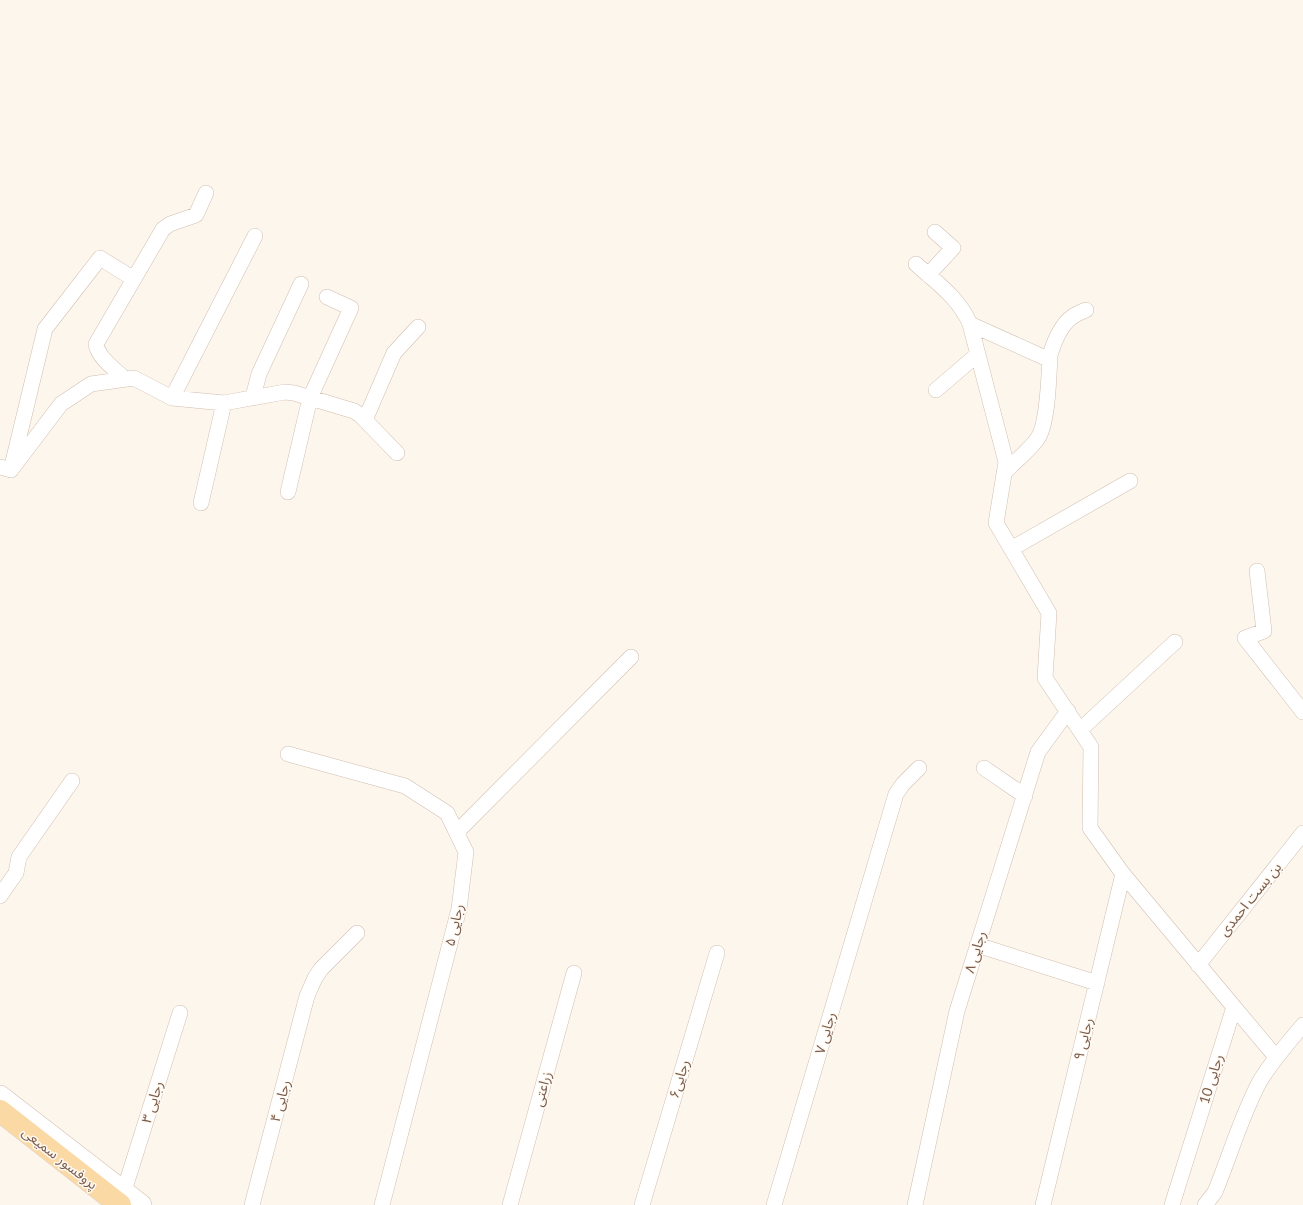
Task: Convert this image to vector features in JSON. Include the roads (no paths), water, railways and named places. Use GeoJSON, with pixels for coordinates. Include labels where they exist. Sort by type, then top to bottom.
{"type":"FeatureCollection","features":[{"type":"Feature","properties":{"kind":"main road"},"geometry":{"type":"LineString","coordinates":[[0,1096],[122,1198],[141,1205]]}},
{"type":"Feature","properties":{"kind":"main road","name":"پروفسور سمیعی"},"geometry":{"type":"LineString","coordinates":[[0,1111],[122,1198]]}},
{"type":"Feature","properties":{"kind":"street"},"geometry":{"type":"LineString","coordinates":[[125,379],[103,358],[97,350],[96,344],[164,229],[170,224],[196,215],[206,193]]}},
{"type":"Feature","properties":{"kind":"street"},"geometry":{"type":"LineString","coordinates":[[928,275],[953,248],[935,232]]}},
{"type":"Feature","properties":{"kind":"street"},"geometry":{"type":"LineString","coordinates":[[172,398],[255,236]]}},
{"type":"Feature","properties":{"kind":"street"},"geometry":{"type":"LineString","coordinates":[[5,469],[45,329],[100,258],[134,278]]}},
{"type":"Feature","properties":{"kind":"street"},"geometry":{"type":"LineString","coordinates":[[916,264],[954,298],[962,307],[970,324],[1006,462],[996,523],[1049,613],[1045,678],[1091,747],[1090,828],[1124,874],[1198,965],[1276,1057]]}},
{"type":"Feature","properties":{"kind":"street"},"geometry":{"type":"LineString","coordinates":[[253,397],[259,374],[302,284]]}},
{"type":"Feature","properties":{"kind":"street"},"geometry":{"type":"LineString","coordinates":[[288,492],[310,398],[351,308],[327,297]]}},
{"type":"Feature","properties":{"kind":"street"},"geometry":{"type":"LineString","coordinates":[[1004,473],[1038,439],[1042,431],[1045,416],[1050,355],[1065,324],[1071,317],[1086,310]]}},
{"type":"Feature","properties":{"kind":"street"},"geometry":{"type":"LineString","coordinates":[[970,324],[1050,360]]}},
{"type":"Feature","properties":{"kind":"street"},"geometry":{"type":"LineString","coordinates":[[365,420],[394,353],[418,327]]}},
{"type":"Feature","properties":{"kind":"street"},"geometry":{"type":"LineString","coordinates":[[936,390],[978,354]]}},
{"type":"Feature","properties":{"kind":"street"},"geometry":{"type":"LineString","coordinates":[[5,469],[61,404],[91,384],[134,378],[172,398],[224,403],[285,392],[294,393],[354,411],[365,420],[397,453]]}},
{"type":"Feature","properties":{"kind":"street"},"geometry":{"type":"LineString","coordinates":[[200,503],[224,403]]}},
{"type":"Feature","properties":{"kind":"street"},"geometry":{"type":"LineString","coordinates":[[1011,549],[1130,480]]}},
{"type":"Feature","properties":{"kind":"street"},"geometry":{"type":"LineString","coordinates":[[1257,571],[1264,631],[1245,638],[1303,712]]}},
{"type":"Feature","properties":{"kind":"street"},"geometry":{"type":"LineString","coordinates":[[1080,730],[1176,642]]}},
{"type":"Feature","properties":{"kind":"street"},"geometry":{"type":"LineString","coordinates":[[457,832],[631,657]]}},
{"type":"Feature","properties":{"kind":"street","name":"رجایی ۸"},"geometry":{"type":"LineString","coordinates":[[915,1205],[957,1010],[977,945],[1038,752],[1068,711]]}},
{"type":"Feature","properties":{"kind":"street","name":"رجایی ۵"},"geometry":{"type":"LineString","coordinates":[[288,754],[405,786],[447,812],[466,852],[459,909],[382,1205]]}},
{"type":"Feature","properties":{"kind":"street","name":"رجایی ۷"},"geometry":{"type":"LineString","coordinates":[[774,1205],[896,794],[903,784],[919,768]]}},
{"type":"Feature","properties":{"kind":"street"},"geometry":{"type":"LineString","coordinates":[[984,768],[1024,796]]}},
{"type":"Feature","properties":{"kind":"street"},"geometry":{"type":"LineString","coordinates":[[0,896],[16,873],[19,858],[72,781]]}},
{"type":"Feature","properties":{"kind":"street","name":"بن بست احمدی"},"geometry":{"type":"LineString","coordinates":[[1198,965],[1303,833]]}},
{"type":"Feature","properties":{"kind":"street","name":"رجایی ۹"},"geometry":{"type":"LineString","coordinates":[[1043,1205],[1124,874]]}},
{"type":"Feature","properties":{"kind":"street","name":"رجایی ۴"},"geometry":{"type":"LineString","coordinates":[[252,1205],[307,996],[320,970],[357,933]]}},
{"type":"Feature","properties":{"kind":"street"},"geometry":{"type":"LineString","coordinates":[[977,945],[1097,983]]}},
{"type":"Feature","properties":{"kind":"street","name":"رجایی۶"},"geometry":{"type":"LineString","coordinates":[[642,1205],[717,953]]}},
{"type":"Feature","properties":{"kind":"street","name":"زراعتی"},"geometry":{"type":"LineString","coordinates":[[510,1205],[574,973]]}},
{"type":"Feature","properties":{"kind":"street","name":"رجایی 10"},"geometry":{"type":"LineString","coordinates":[[1172,1205],[1234,1007]]}},
{"type":"Feature","properties":{"kind":"street","name":"رجایی ۳"},"geometry":{"type":"LineString","coordinates":[[122,1198],[180,1013]]}},
{"type":"Feature","properties":{"kind":"street"},"geometry":{"type":"LineString","coordinates":[[1205,1205],[1215,1192],[1252,1098],[1261,1080],[1276,1057],[1303,1025]]}}]}
